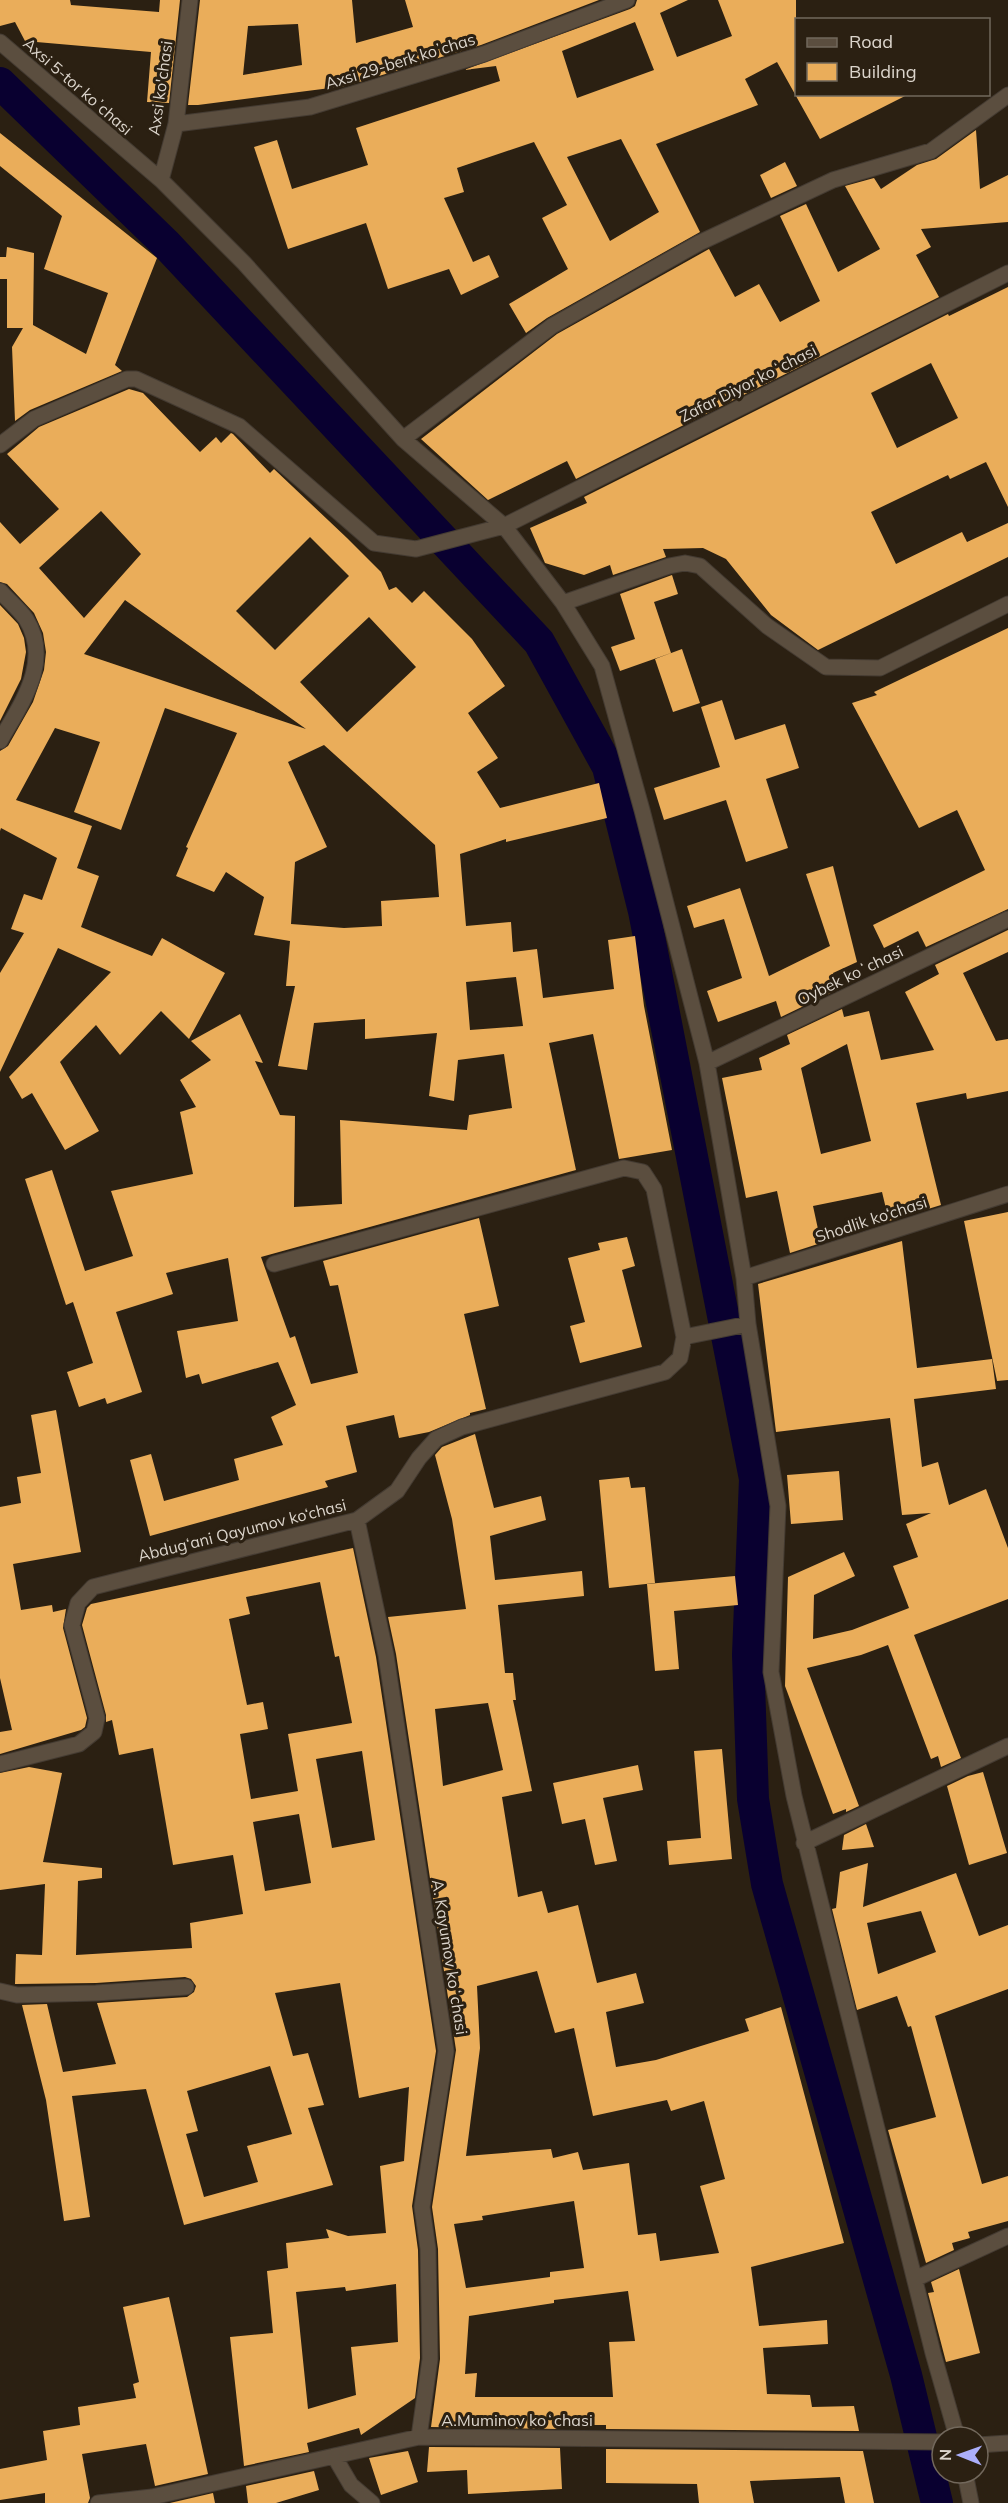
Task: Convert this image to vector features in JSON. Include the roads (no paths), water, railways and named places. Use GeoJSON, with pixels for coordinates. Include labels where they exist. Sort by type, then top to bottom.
{"type":"FeatureCollection","features":[{"type":"Feature","properties":{"kind":"street","name":"Axsi ko'chasi"},"geometry":{"type":"LineString","coordinates":[[161,180],[176,124],[190,0]]}},
{"type":"Feature","properties":{"kind":"street","name":"Аxsi 29-berk koʼchas"},"geometry":{"type":"LineString","coordinates":[[176,124],[310,107],[484,54],[627,0]]}},
{"type":"Feature","properties":{"kind":"street","name":"Аxsi 5-tor koʼchasi"},"geometry":{"type":"LineString","coordinates":[[0,42],[161,180],[244,262],[403,439],[504,526],[562,603],[602,666],[642,810],[707,1063],[744,1278],[748,1324],[778,1506],[771,1672],[804,1843],[933,2353],[954,2425]]}},
{"type":"Feature","properties":{"kind":"street"},"geometry":{"type":"LineString","coordinates":[[403,439],[552,326],[699,243],[833,180],[931,151],[1008,95]]}},
{"type":"Feature","properties":{"kind":"street","name":"Zafar Diyor koʻchasi"},"geometry":{"type":"LineString","coordinates":[[0,445],[34,419],[127,379],[136,379],[239,426],[374,543],[416,549],[504,526],[1008,273]]}},
{"type":"Feature","properties":{"kind":"street"},"geometry":{"type":"LineString","coordinates":[[562,603],[669,566],[685,563],[700,566],[767,626],[826,667],[856,669],[879,668],[1008,604]]}},
{"type":"Feature","properties":{"kind":"street"},"geometry":{"type":"LineString","coordinates":[[0,591],[26,619],[34,637],[36,663],[33,681],[0,741]]}},
{"type":"Feature","properties":{"kind":"street","name":"Oybek koʻchasi"},"geometry":{"type":"LineString","coordinates":[[707,1063],[1008,919]]}},
{"type":"Feature","properties":{"kind":"street"},"geometry":{"type":"LineString","coordinates":[[274,1264],[624,1168],[643,1172],[654,1189],[684,1337],[748,1324]]}},
{"type":"Feature","properties":{"kind":"street","name":"Shodlik ko‘chasi"},"geometry":{"type":"LineString","coordinates":[[744,1278],[1008,1194]]}},
{"type":"Feature","properties":{"kind":"street","name":"Abdug‘ani Qayumov ko‘chasi"},"geometry":{"type":"LineString","coordinates":[[0,1764],[80,1744],[94,1732],[97,1718],[72,1626],[78,1603],[93,1587],[357,1520],[397,1491],[419,1458],[436,1439],[462,1427],[665,1372],[680,1358],[684,1337]]}},
{"type":"Feature","properties":{"kind":"street","name":"A. Kayumov koʻchasi"},"geometry":{"type":"LineString","coordinates":[[357,1520],[386,1655],[446,2050],[422,2207],[428,2249],[430,2359],[419,2437]]}},
{"type":"Feature","properties":{"kind":"street"},"geometry":{"type":"LineString","coordinates":[[804,1843],[1008,1746]]}},
{"type":"Feature","properties":{"kind":"street"},"geometry":{"type":"LineString","coordinates":[[0,1991],[17,1995],[186,1987]]}},
{"type":"Feature","properties":{"kind":"street"},"geometry":{"type":"LineString","coordinates":[[915,2279],[1008,2236]]}},
{"type":"Feature","properties":{"kind":"street","name":"A.Muminov koʻchasi"},"geometry":{"type":"LineString","coordinates":[[98,2503],[152,2497],[419,2437],[930,2442]]}},
{"type":"Feature","properties":{"kind":"street"},"geometry":{"type":"LineString","coordinates":[[990,2444],[1008,2443]]}},
{"type":"Feature","properties":{"kind":"street"},"geometry":{"type":"LineString","coordinates":[[334,2456],[351,2485],[372,2503]]}},
{"type":"Feature","properties":{"kind":"street"},"geometry":{"type":"LineString","coordinates":[[967,2485],[971,2503]]}},
{"type":"Feature","properties":{"kind":"waterway"},"geometry":{"type":"LineString","coordinates":[[0,83],[166,244],[539,642],[608,767],[644,911],[755,1479],[748,1655],[753,1799],[767,1884],[906,2375],[937,2503]]}}]}
